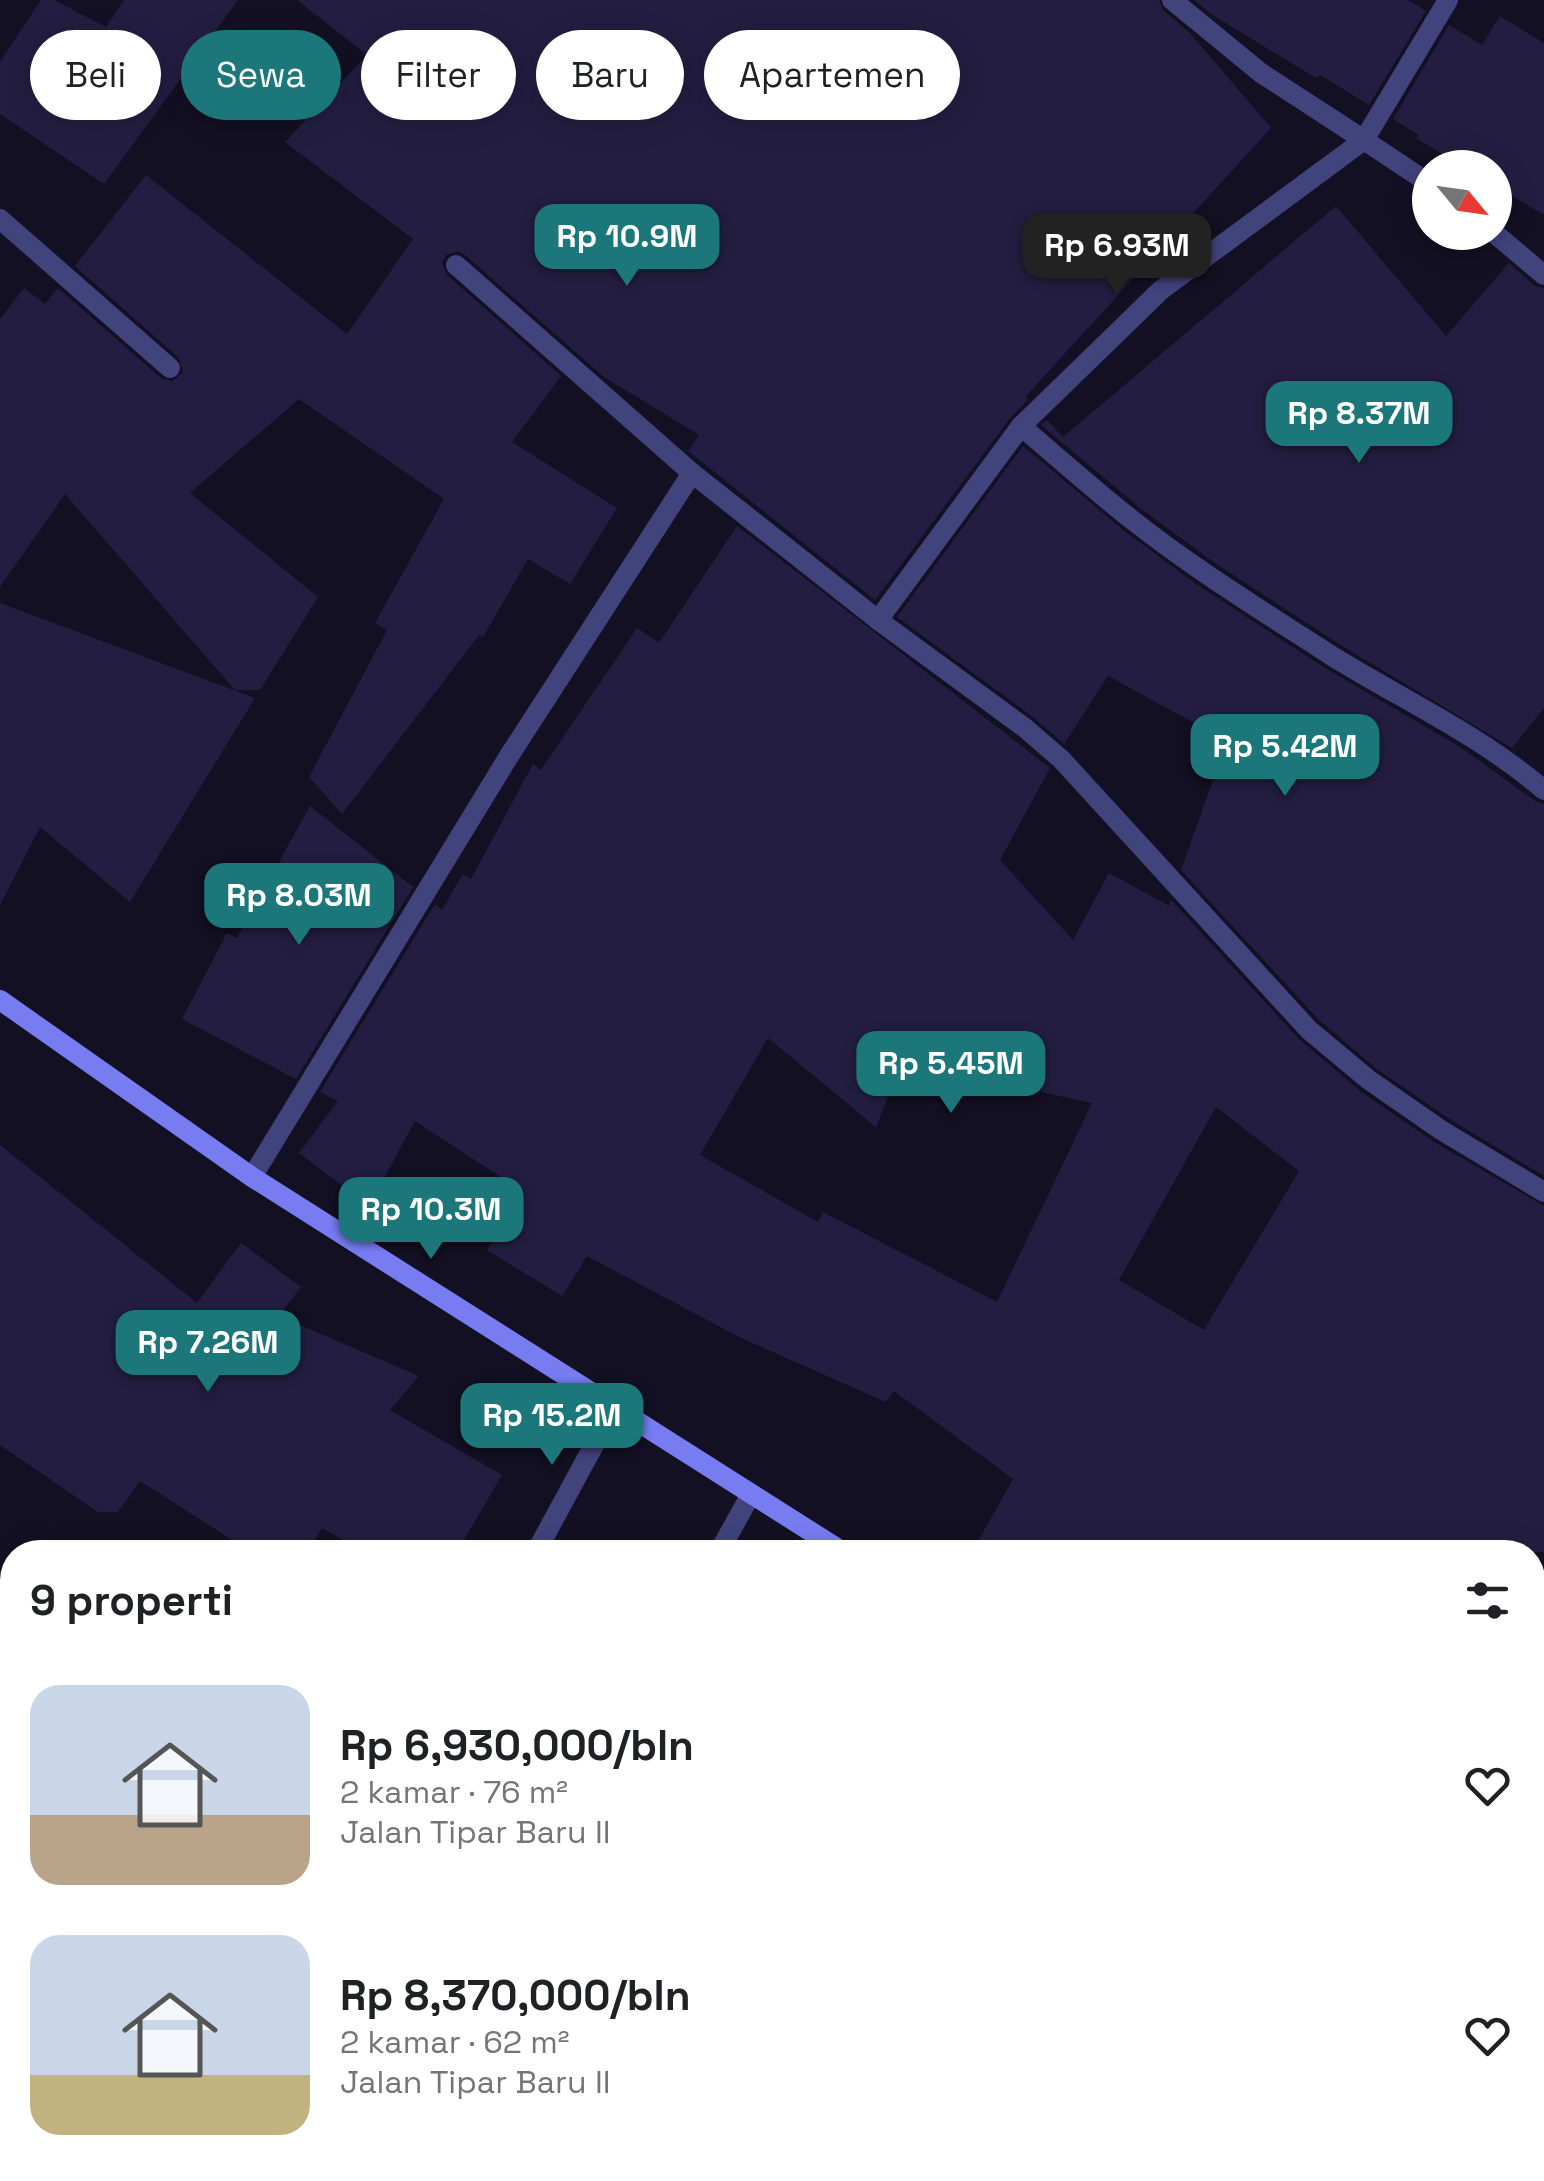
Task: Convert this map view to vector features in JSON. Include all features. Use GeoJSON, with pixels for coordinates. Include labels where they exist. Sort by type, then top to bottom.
{"type":"FeatureCollection","features":[{"type":"Feature","properties":{"kind":"street"},"geometry":{"type":"LineString","coordinates":[[1172,0],[1261,73],[1412,172]]}},
{"type":"Feature","properties":{"kind":"street"},"geometry":{"type":"LineString","coordinates":[[878,620],[1021,426],[1161,290],[1364,140],[1448,0]]}},
{"type":"Feature","properties":{"kind":"street"},"geometry":{"type":"LineString","coordinates":[[0,219],[170,368]]}},
{"type":"Feature","properties":{"kind":"street"},"geometry":{"type":"LineString","coordinates":[[1512,248],[1544,275]]}},
{"type":"Feature","properties":{"kind":"street"},"geometry":{"type":"LineString","coordinates":[[456,265],[692,473],[1061,758],[1309,1030],[1368,1080],[1544,1192]]}},
{"type":"Feature","properties":{"kind":"street"},"geometry":{"type":"LineString","coordinates":[[1021,426],[1132,520],[1220,583],[1338,659],[1424,706],[1544,790]]}},
{"type":"Feature","properties":{"kind":"street"},"geometry":{"type":"LineString","coordinates":[[252,1178],[509,756],[692,473]]}},
{"type":"Feature","properties":{"kind":"street"},"geometry":{"type":"LineString","coordinates":[[0,1000],[252,1178],[818,1540]]}},
{"type":"Feature","properties":{"kind":"street"},"geometry":{"type":"LineString","coordinates":[[542,1540],[614,1408]]}},
{"type":"Feature","properties":{"kind":"street"},"geometry":{"type":"LineString","coordinates":[[725,1540],[751,1494]]}},
{"type":"Feature","properties":{"kind":"building"},"geometry":{"type":"Polygon","coordinates":[[[41,0],[54,0],[106,27],[124,0],[238,0],[216,30],[181,30],[181,78],[161,106],[161,30],[30,30],[30,120],[151,120],[104,184],[0,114],[0,62],[41,0]]]}},
{"type":"Feature","properties":{"kind":"building"},"geometry":{"type":"Polygon","coordinates":[[[297,0],[1159,0],[1163,10],[1189,32],[1271,128],[1025,397],[1028,400],[1010,418],[875,600],[688,451],[699,435],[604,377],[465,255],[458,251],[446,255],[442,263],[447,275],[561,376],[512,442],[617,508],[570,584],[528,559],[483,637],[479,635],[342,814],[309,777],[387,630],[375,623],[444,499],[299,399],[190,493],[318,597],[260,690],[235,690],[65,494],[0,587],[0,319],[24,288],[45,304],[58,288],[162,379],[173,381],[183,372],[179,358],[75,266],[146,175],[347,334],[413,239],[285,142],[306,120],[341,120],[341,83],[361,61],[361,120],[516,120],[516,30],[361,30],[361,50],[341,35],[341,30],[335,30],[297,0]]]}},
{"type":"Feature","properties":{"kind":"building"},"geometry":{"type":"Polygon","coordinates":[[[1194,0],[1408,0],[1426,11],[1369,105],[1320,75],[1316,78],[1194,0]]]}},
{"type":"Feature","properties":{"kind":"building"},"geometry":{"type":"Polygon","coordinates":[[[1500,16],[1544,43],[1544,215],[1512,196],[1512,150],[1436,150],[1393,119],[1449,25],[1482,45],[1500,16]]]}},
{"type":"Feature","properties":{"kind":"building"},"geometry":{"type":"Polygon","coordinates":[[[1336,206],[1446,336],[1509,263],[1535,286],[1544,288],[1544,708],[1512,748],[1339,644],[1212,561],[1140,508],[1041,425],[1047,420],[1063,437],[1336,206]]]}},
{"type":"Feature","properties":{"kind":"building"},"geometry":{"type":"Polygon","coordinates":[[[1023,446],[1123,530],[1196,584],[1325,668],[1460,747],[1544,804],[1544,1176],[1377,1069],[1319,1020],[1181,870],[1227,741],[1108,676],[1064,744],[897,617],[1023,446]]]}},
{"type":"Feature","properties":{"kind":"building"},"geometry":{"type":"Polygon","coordinates":[[[737,526],[1050,768],[1000,860],[1073,940],[1109,873],[1169,906],[1171,900],[1299,1039],[1360,1091],[1434,1142],[1544,1206],[1544,1540],[979,1540],[1013,1479],[894,1391],[886,1402],[739,1337],[587,1256],[562,1296],[487,1250],[524,1192],[415,1121],[369,1206],[299,1153],[338,1101],[320,1092],[435,904],[442,910],[463,874],[471,879],[533,764],[541,770],[637,628],[659,643],[737,526]],[[768,1038],[700,1155],[818,1222],[823,1212],[997,1302],[1092,1103],[902,1061],[876,1127],[768,1038]],[[1216,1107],[1119,1280],[1204,1330],[1299,1171],[1216,1107]]]}},
{"type":"Feature","properties":{"kind":"building"},"geometry":{"type":"Polygon","coordinates":[[[0,603],[255,698],[130,902],[40,827],[0,905],[0,603]]]}},
{"type":"Feature","properties":{"kind":"building"},"geometry":{"type":"Polygon","coordinates":[[[310,806],[413,887],[296,1079],[182,1019],[227,933],[237,938],[310,806]]]}},
{"type":"Feature","properties":{"kind":"building"},"geometry":{"type":"Polygon","coordinates":[[[0,1145],[197,1303],[241,1243],[301,1287],[279,1316],[419,1376],[390,1410],[502,1475],[464,1540],[343,1540],[322,1528],[314,1540],[232,1540],[140,1481],[118,1512],[98,1512],[0,1445],[0,1145]]]}}]}
